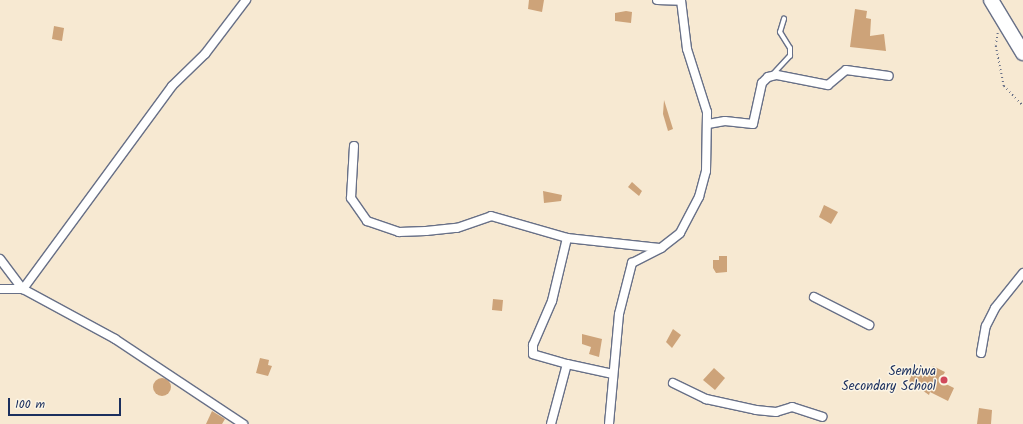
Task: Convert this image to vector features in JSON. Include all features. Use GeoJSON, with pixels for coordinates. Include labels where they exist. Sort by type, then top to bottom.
{"type":"FeatureCollection","features":[{"type":"Feature","properties":{"kind":"highway"},"geometry":{"type":"LineString","coordinates":[[990,0],[1023,53]]}},
{"type":"Feature","properties":{"kind":"street"},"geometry":{"type":"LineString","coordinates":[[22,289],[69,230],[172,86],[205,54],[246,0]]}},
{"type":"Feature","properties":{"kind":"street"},"geometry":{"type":"LineString","coordinates":[[609,424],[619,314],[632,263],[661,248],[680,233],[699,197],[706,171],[708,124],[703,92],[687,49],[681,0],[657,0]]}},
{"type":"Feature","properties":{"kind":"street"},"geometry":{"type":"LineString","coordinates":[[708,124],[725,120],[753,124],[762,83],[772,76],[828,85],[846,70],[890,76]]}},
{"type":"Feature","properties":{"kind":"street"},"geometry":{"type":"LineString","coordinates":[[354,146],[351,198],[367,221],[406,232],[457,228],[491,216],[567,238],[661,248]]}},
{"type":"Feature","properties":{"kind":"street"},"geometry":{"type":"LineString","coordinates":[[567,238],[552,301],[533,345],[533,354],[567,364],[613,374]]}},
{"type":"Feature","properties":{"kind":"street"},"geometry":{"type":"LineString","coordinates":[[0,259],[22,289],[115,339],[243,424]]}},
{"type":"Feature","properties":{"kind":"street"},"geometry":{"type":"LineString","coordinates":[[981,353],[986,326],[995,308],[1023,273]]}},
{"type":"Feature","properties":{"kind":"street"},"geometry":{"type":"LineString","coordinates":[[0,289],[22,289]]}},
{"type":"Feature","properties":{"kind":"street"},"geometry":{"type":"LineString","coordinates":[[814,298],[869,325]]}},
{"type":"Feature","properties":{"kind":"street"},"geometry":{"type":"LineString","coordinates":[[551,424],[567,364]]}},
{"type":"Feature","properties":{"kind":"street"},"geometry":{"type":"LineString","coordinates":[[673,383],[706,398],[756,410],[776,412],[792,407],[822,417]]}},
{"type":"Feature","properties":{"kind":"lane"},"geometry":{"type":"LineString","coordinates":[[772,76],[790,56],[790,48],[780,32],[784,19]]}},
{"type":"Feature","properties":{"kind":"path"},"geometry":{"type":"LineString","coordinates":[[1001,16],[996,46],[1004,86],[1023,106]]}},
{"type":"Feature","properties":{"kind":"building"},"geometry":{"type":"Polygon","coordinates":[[[529,0],[544,0],[542,12],[528,9],[529,0]]]}},
{"type":"Feature","properties":{"kind":"building"},"geometry":{"type":"Polygon","coordinates":[[[855,9],[867,11],[866,18],[871,19],[870,36],[884,34],[886,51],[850,47],[855,9]]]}},
{"type":"Feature","properties":{"kind":"building"},"geometry":{"type":"Polygon","coordinates":[[[626,11],[632,12],[631,23],[615,21],[615,13],[626,11]]]}},
{"type":"Feature","properties":{"kind":"building"},"geometry":{"type":"Polygon","coordinates":[[[54,26],[64,28],[62,41],[52,39],[54,26]]]}},
{"type":"Feature","properties":{"kind":"building"},"geometry":{"type":"Polygon","coordinates":[[[664,100],[673,129],[668,131],[663,114],[664,100]]]}},
{"type":"Feature","properties":{"kind":"building"},"geometry":{"type":"Polygon","coordinates":[[[632,182],[642,191],[639,196],[628,187],[632,182]]]}},
{"type":"Feature","properties":{"kind":"building"},"geometry":{"type":"Polygon","coordinates":[[[543,191],[562,195],[561,201],[544,203],[543,191]]]}},
{"type":"Feature","properties":{"kind":"building"},"geometry":{"type":"Polygon","coordinates":[[[824,205],[838,212],[831,224],[819,217],[824,205]]]}},
{"type":"Feature","properties":{"kind":"building"},"geometry":{"type":"Polygon","coordinates":[[[719,256],[727,256],[727,272],[716,273],[713,268],[713,260],[719,260],[719,256]]]}},
{"type":"Feature","properties":{"kind":"building"},"geometry":{"type":"Polygon","coordinates":[[[493,299],[503,300],[502,311],[492,310],[493,299]]]}},
{"type":"Feature","properties":{"kind":"building"},"geometry":{"type":"Polygon","coordinates":[[[673,329],[681,335],[672,348],[666,342],[673,329]]]}},
{"type":"Feature","properties":{"kind":"building"},"geometry":{"type":"Polygon","coordinates":[[[582,334],[602,339],[599,357],[589,354],[591,347],[582,344],[582,334]]]}},
{"type":"Feature","properties":{"kind":"building"},"geometry":{"type":"Polygon","coordinates":[[[260,358],[269,360],[268,365],[272,366],[268,376],[256,373],[260,358]]]}},
{"type":"Feature","properties":{"kind":"building"},"geometry":{"type":"Polygon","coordinates":[[[933,366],[945,372],[940,381],[954,388],[948,401],[930,392],[929,395],[909,381],[914,370],[928,377],[933,366]]]}},
{"type":"Feature","properties":{"kind":"building"},"geometry":{"type":"Polygon","coordinates":[[[714,368],[725,378],[715,390],[703,380],[714,368]]]}},
{"type":"Feature","properties":{"kind":"building"},"geometry":{"type":"Polygon","coordinates":[[[162,378],[168,381],[171,387],[168,393],[162,396],[156,393],[153,387],[156,381],[162,378]]]}},
{"type":"Feature","properties":{"kind":"building"},"geometry":{"type":"Polygon","coordinates":[[[979,408],[992,410],[991,424],[977,424],[979,408]]]}},
{"type":"Feature","properties":{"kind":"building"},"geometry":{"type":"Polygon","coordinates":[[[212,411],[225,419],[222,424],[206,424],[212,411]]]}},
{"type":"Feature","properties":{"kind":"place","name":"Semkiwa Secondary School"},"geometry":{"type":"Point","coordinates":[944,380]}}]}
